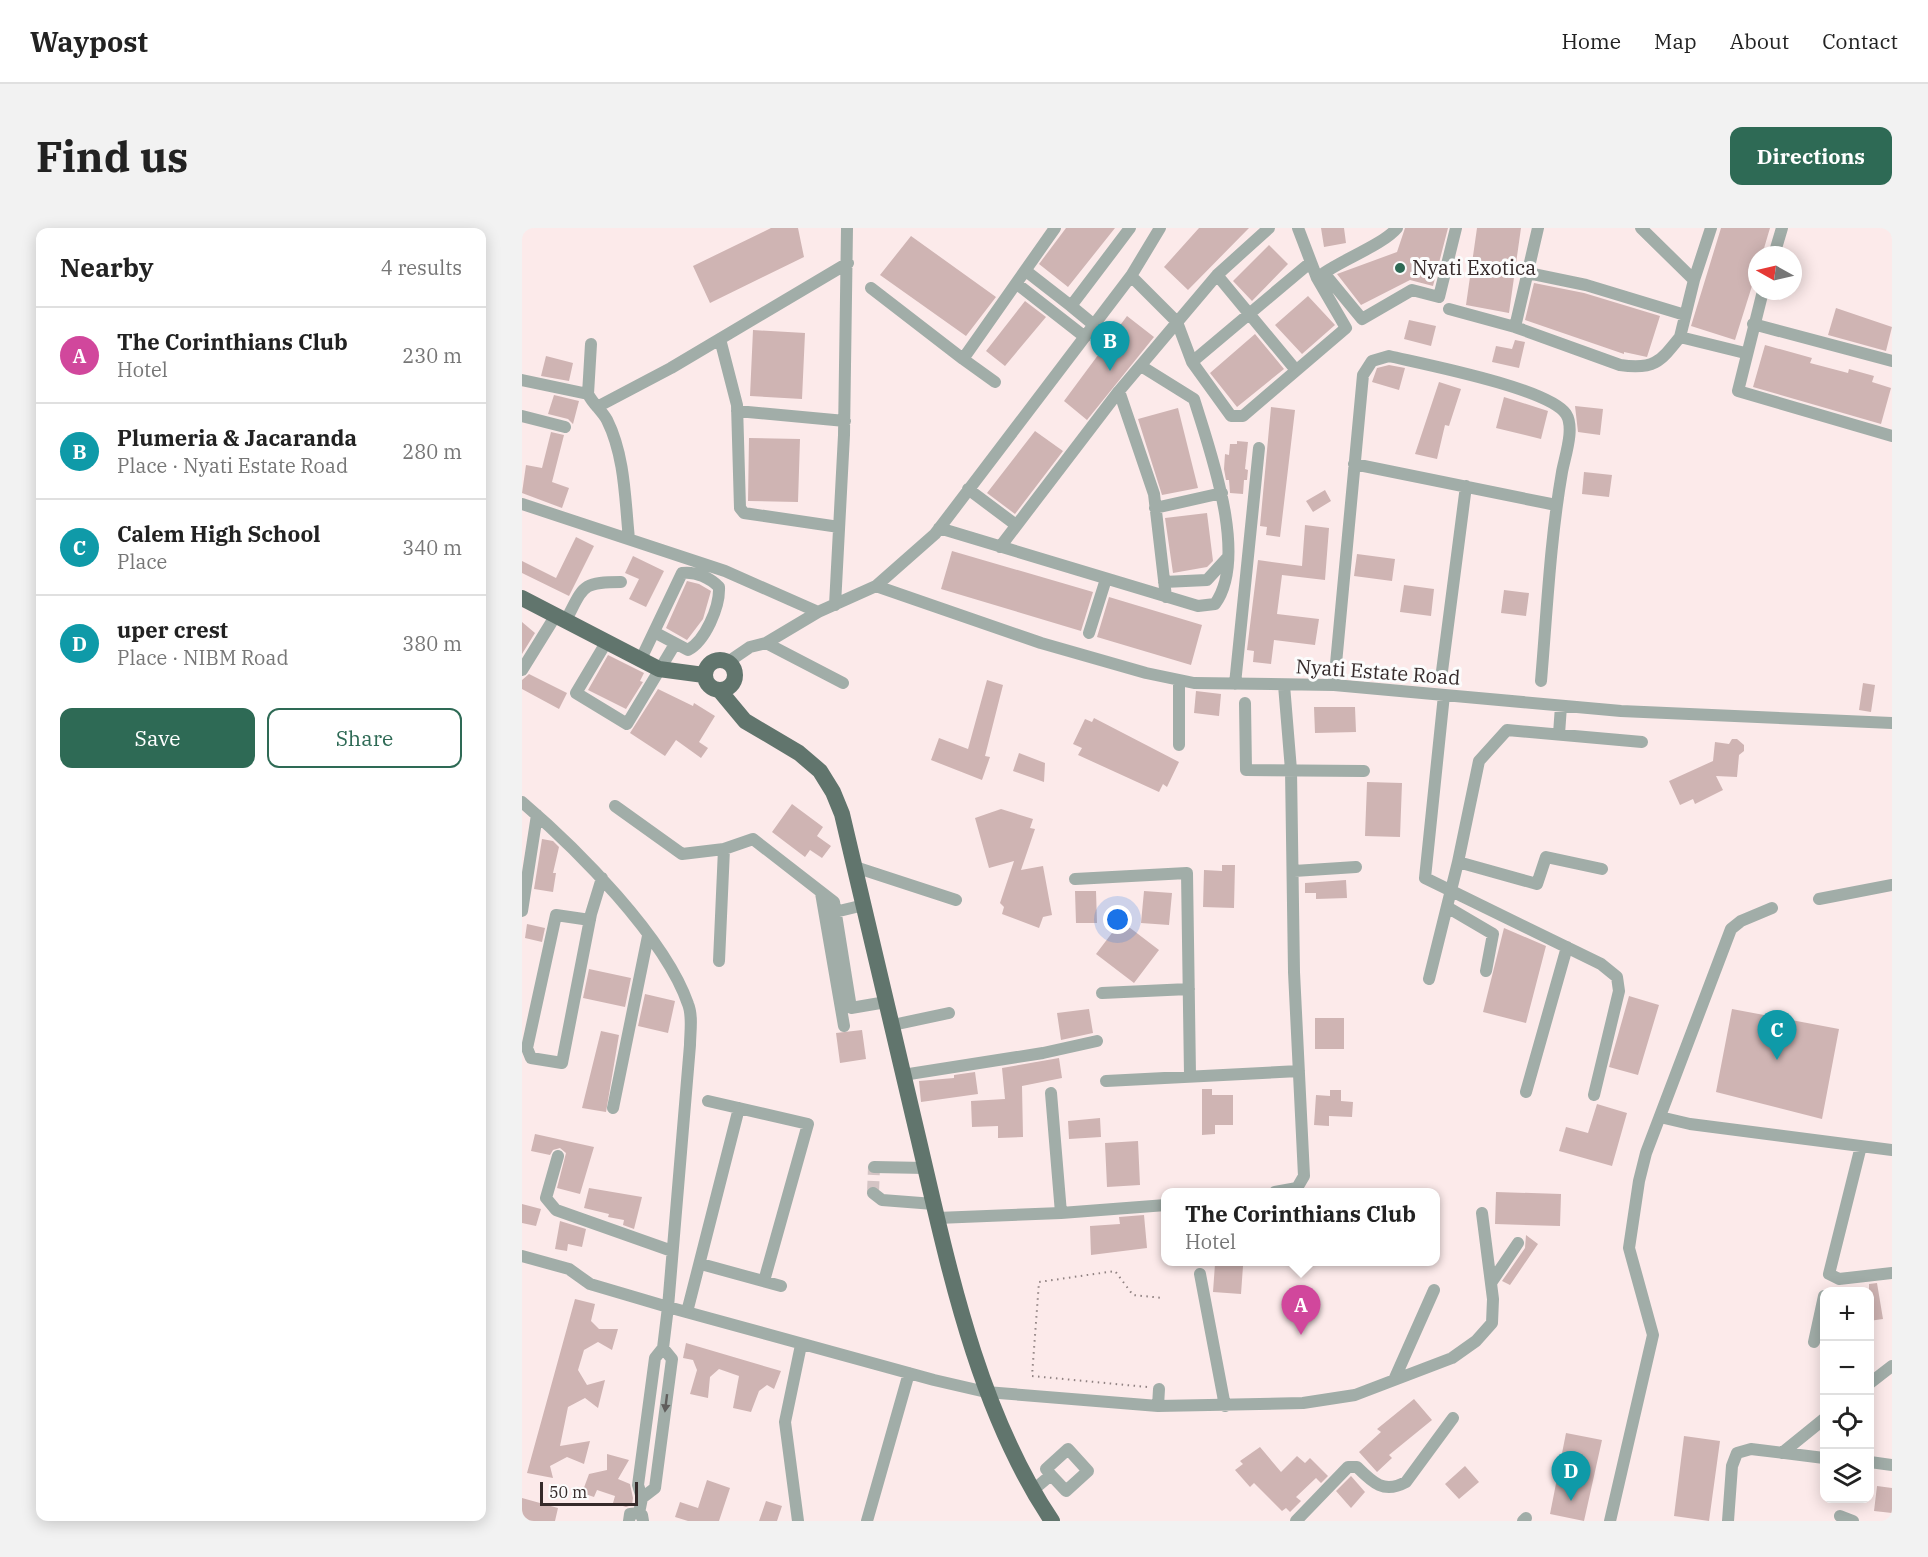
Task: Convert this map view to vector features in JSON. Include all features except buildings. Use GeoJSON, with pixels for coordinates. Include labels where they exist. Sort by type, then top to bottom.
{"type":"FeatureCollection","features":[{"type":"Feature","properties":{"kind":"main road"},"geometry":{"type":"LineString","coordinates":[[522,598],[659,669],[704,675]]}},
{"type":"Feature","properties":{"kind":"main road"},"geometry":{"type":"LineString","coordinates":[[704,675],[711,662],[722,660],[728,662],[734,669],[735,680],[729,688],[720,691]]}},
{"type":"Feature","properties":{"kind":"main road"},"geometry":{"type":"LineString","coordinates":[[704,675],[711,688],[720,691],[745,721],[800,753],[820,771],[842,813],[935,1211],[986,1392],[1032,1491],[1053,1521]]}},
{"type":"Feature","properties":{"kind":"street"},"geometry":{"type":"LineString","coordinates":[[835,605],[844,421],[847,228]]}},
{"type":"Feature","properties":{"kind":"street"},"geometry":{"type":"LineString","coordinates":[[963,359],[1055,228]]}},
{"type":"Feature","properties":{"kind":"street"},"geometry":{"type":"LineString","coordinates":[[1071,306],[1130,228]]}},
{"type":"Feature","properties":{"kind":"street"},"geometry":{"type":"LineString","coordinates":[[728,662],[750,646],[766,643],[818,612],[876,586],[939,528],[1131,276],[1160,228]]}},
{"type":"Feature","properties":{"kind":"street"},"geometry":{"type":"LineString","coordinates":[[1000,547],[1119,391],[1177,322],[1217,275],[1269,228]]}},
{"type":"Feature","properties":{"kind":"street"},"geometry":{"type":"LineString","coordinates":[[1131,276],[1177,322],[1192,362],[1231,416],[1243,416],[1295,369],[1346,328],[1317,278],[1298,228]]}},
{"type":"Feature","properties":{"kind":"street"},"geometry":{"type":"LineString","coordinates":[[1397,228],[1386,238],[1345,258],[1324,273],[1362,319],[1412,290],[1439,297],[1456,228]]}},
{"type":"Feature","properties":{"kind":"street"},"geometry":{"type":"LineString","coordinates":[[1515,327],[1538,228]]}},
{"type":"Feature","properties":{"kind":"street"},"geometry":{"type":"LineString","coordinates":[[1641,228],[1694,279]]}},
{"type":"Feature","properties":{"kind":"street"},"geometry":{"type":"LineString","coordinates":[[1449,309],[1515,327],[1620,365],[1651,366],[1663,357],[1680,337],[1694,279],[1711,228]]}},
{"type":"Feature","properties":{"kind":"street"},"geometry":{"type":"LineString","coordinates":[[1777,246],[1782,228]]}},
{"type":"Feature","properties":{"kind":"street"},"geometry":{"type":"LineString","coordinates":[[1192,362],[1311,262]]}},
{"type":"Feature","properties":{"kind":"street"},"geometry":{"type":"LineString","coordinates":[[597,407],[720,339],[848,263]]}},
{"type":"Feature","properties":{"kind":"street"},"geometry":{"type":"LineString","coordinates":[[1026,271],[1094,325]]}},
{"type":"Feature","properties":{"kind":"street"},"geometry":{"type":"LineString","coordinates":[[1528,273],[1586,285],[1686,315]]}},
{"type":"Feature","properties":{"kind":"street"},"geometry":{"type":"LineString","coordinates":[[1217,275],[1295,369]]}},
{"type":"Feature","properties":{"kind":"street"},"geometry":{"type":"LineString","coordinates":[[1017,284],[1085,337]]}},
{"type":"Feature","properties":{"kind":"street"},"geometry":{"type":"LineString","coordinates":[[871,288],[995,382]]}},
{"type":"Feature","properties":{"kind":"street"},"geometry":{"type":"LineString","coordinates":[[1760,300],[1745,353],[1738,391],[1892,435]]}},
{"type":"Feature","properties":{"kind":"street"},"geometry":{"type":"LineString","coordinates":[[1753,324],[1892,361]]}},
{"type":"Feature","properties":{"kind":"street"},"geometry":{"type":"LineString","coordinates":[[1680,337],[1745,353]]}},
{"type":"Feature","properties":{"kind":"street"},"geometry":{"type":"LineString","coordinates":[[720,339],[737,411],[740,508],[744,513],[839,527]]}},
{"type":"Feature","properties":{"kind":"street"},"geometry":{"type":"LineString","coordinates":[[591,344],[588,394],[614,434],[621,461],[629,539]]}},
{"type":"Feature","properties":{"kind":"street"},"geometry":{"type":"LineString","coordinates":[[1334,685],[1363,375],[1372,361],[1389,356],[1514,387],[1555,405],[1566,414],[1570,426],[1556,505],[1541,681]]}},
{"type":"Feature","properties":{"kind":"street"},"geometry":{"type":"LineString","coordinates":[[939,528],[1198,606],[1215,604],[1224,592],[1229,570],[1222,493],[1194,399],[1141,366]]}},
{"type":"Feature","properties":{"kind":"street"},"geometry":{"type":"LineString","coordinates":[[522,380],[588,394]]}},
{"type":"Feature","properties":{"kind":"street"},"geometry":{"type":"LineString","coordinates":[[1119,391],[1154,494],[1166,597]]}},
{"type":"Feature","properties":{"kind":"street"},"geometry":{"type":"LineString","coordinates":[[737,411],[844,421]]}},
{"type":"Feature","properties":{"kind":"street"},"geometry":{"type":"LineString","coordinates":[[522,416],[565,427]]}},
{"type":"Feature","properties":{"kind":"street"},"geometry":{"type":"LineString","coordinates":[[1235,684],[1260,448]]}},
{"type":"Feature","properties":{"kind":"street"},"geometry":{"type":"LineString","coordinates":[[1354,464],[1556,505]]}},
{"type":"Feature","properties":{"kind":"street"},"geometry":{"type":"LineString","coordinates":[[1442,680],[1466,486]]}},
{"type":"Feature","properties":{"kind":"street"},"geometry":{"type":"LineString","coordinates":[[968,489],[1016,525]]}},
{"type":"Feature","properties":{"kind":"street"},"geometry":{"type":"LineString","coordinates":[[1155,508],[1222,493]]}},
{"type":"Feature","properties":{"kind":"street"},"geometry":{"type":"LineString","coordinates":[[522,504],[725,572],[818,612]]}},
{"type":"Feature","properties":{"kind":"street"},"geometry":{"type":"LineString","coordinates":[[1164,582],[1207,580],[1228,557]]}},
{"type":"Feature","properties":{"kind":"street"},"geometry":{"type":"LineString","coordinates":[[641,659],[682,573],[691,572],[712,580],[719,587],[720,598],[699,644],[688,650],[654,632]]}},
{"type":"Feature","properties":{"kind":"street"},"geometry":{"type":"LineString","coordinates":[[1089,633],[1106,579]]}},
{"type":"Feature","properties":{"kind":"street"},"geometry":{"type":"LineString","coordinates":[[522,670],[584,588],[595,582],[621,582]]}},
{"type":"Feature","properties":{"kind":"street","name":"Nyati Estate Road"},"geometry":{"type":"LineString","coordinates":[[876,586],[1041,643],[1179,680],[1235,684],[1334,685],[1561,706],[1713,716],[1892,723]]}},
{"type":"Feature","properties":{"kind":"street"},"geometry":{"type":"LineString","coordinates":[[607,641],[576,693],[627,724],[675,644]]}},
{"type":"Feature","properties":{"kind":"street"},"geometry":{"type":"LineString","coordinates":[[766,643],[843,683]]}},
{"type":"Feature","properties":{"kind":"street"},"geometry":{"type":"LineString","coordinates":[[1179,680],[1179,745]]}},
{"type":"Feature","properties":{"kind":"street"},"geometry":{"type":"LineString","coordinates":[[1284,685],[1291,770],[1294,972],[1304,1176],[1297,1188]]}},
{"type":"Feature","properties":{"kind":"street"},"geometry":{"type":"LineString","coordinates":[[1444,695],[1425,878],[1601,964],[1617,977],[1618,991],[1594,1095]]}},
{"type":"Feature","properties":{"kind":"street"},"geometry":{"type":"LineString","coordinates":[[1245,703],[1246,770],[1364,771]]}},
{"type":"Feature","properties":{"kind":"street"},"geometry":{"type":"LineString","coordinates":[[1559,734],[1561,706]]}},
{"type":"Feature","properties":{"kind":"street"},"geometry":{"type":"LineString","coordinates":[[1430,979],[1479,761],[1507,730],[1642,742]]}},
{"type":"Feature","properties":{"kind":"street"},"geometry":{"type":"LineString","coordinates":[[522,802],[602,878],[648,936],[676,977],[690,1006],[690,1046],[668,1307],[663,1348],[655,1358],[638,1485],[642,1498],[637,1518]]}},
{"type":"Feature","properties":{"kind":"street"},"geometry":{"type":"LineString","coordinates":[[615,806],[682,854],[724,849],[753,839],[834,902],[851,1008],[886,1002]]}},
{"type":"Feature","properties":{"kind":"street"},"geometry":{"type":"LineString","coordinates":[[522,910],[537,815]]}},
{"type":"Feature","properties":{"kind":"street"},"geometry":{"type":"LineString","coordinates":[[719,961],[724,849]]}},
{"type":"Feature","properties":{"kind":"street"},"geometry":{"type":"LineString","coordinates":[[1458,862],[1537,884],[1546,857],[1602,869]]}},
{"type":"Feature","properties":{"kind":"street"},"geometry":{"type":"LineString","coordinates":[[855,867],[956,900]]}},
{"type":"Feature","properties":{"kind":"street"},"geometry":{"type":"LineString","coordinates":[[1294,871],[1356,867]]}},
{"type":"Feature","properties":{"kind":"street"},"geometry":{"type":"LineString","coordinates":[[1075,879],[1187,873],[1190,1075]]}},
{"type":"Feature","properties":{"kind":"street"},"geometry":{"type":"LineString","coordinates":[[590,920],[555,915],[527,1048],[531,1058],[562,1062],[590,920],[602,878]]}},
{"type":"Feature","properties":{"kind":"street"},"geometry":{"type":"LineString","coordinates":[[1819,899],[1892,885]]}},
{"type":"Feature","properties":{"kind":"street"},"geometry":{"type":"LineString","coordinates":[[821,893],[844,1026]]}},
{"type":"Feature","properties":{"kind":"street"},"geometry":{"type":"LineString","coordinates":[[835,912],[864,905]]}},
{"type":"Feature","properties":{"kind":"street"},"geometry":{"type":"LineString","coordinates":[[1447,907],[1493,934],[1486,971]]}},
{"type":"Feature","properties":{"kind":"street"},"geometry":{"type":"LineString","coordinates":[[1610,1521],[1653,1335],[1629,1248],[1639,1181],[1646,1152],[1731,930],[1741,921],[1772,908]]}},
{"type":"Feature","properties":{"kind":"street"},"geometry":{"type":"LineString","coordinates":[[613,1108],[648,936]]}},
{"type":"Feature","properties":{"kind":"street"},"geometry":{"type":"LineString","coordinates":[[1526,1092],[1567,947]]}},
{"type":"Feature","properties":{"kind":"street"},"geometry":{"type":"LineString","coordinates":[[1102,993],[1189,989]]}},
{"type":"Feature","properties":{"kind":"street"},"geometry":{"type":"LineString","coordinates":[[893,1025],[949,1013]]}},
{"type":"Feature","properties":{"kind":"street"},"geometry":{"type":"LineString","coordinates":[[903,1075],[1043,1053],[1097,1041]]}},
{"type":"Feature","properties":{"kind":"street"},"geometry":{"type":"LineString","coordinates":[[1106,1081],[1299,1071]]}},
{"type":"Feature","properties":{"kind":"street"},"geometry":{"type":"LineString","coordinates":[[1051,1093],[1061,1213]]}},
{"type":"Feature","properties":{"kind":"street"},"geometry":{"type":"LineString","coordinates":[[708,1101],[808,1125],[764,1281]]}},
{"type":"Feature","properties":{"kind":"street"},"geometry":{"type":"LineString","coordinates":[[687,1312],[739,1108]]}},
{"type":"Feature","properties":{"kind":"street"},"geometry":{"type":"LineString","coordinates":[[1660,1116],[1690,1124],[1892,1150]]}},
{"type":"Feature","properties":{"kind":"street"},"geometry":{"type":"LineString","coordinates":[[1827,1287],[1861,1146]]}},
{"type":"Feature","properties":{"kind":"street"},"geometry":{"type":"LineString","coordinates":[[558,1156],[546,1198],[549,1206],[672,1251]]}},
{"type":"Feature","properties":{"kind":"street"},"geometry":{"type":"LineString","coordinates":[[874,1167],[925,1168]]}},
{"type":"Feature","properties":{"kind":"street"},"geometry":{"type":"LineString","coordinates":[[873,1193],[882,1200],[935,1211],[1061,1213],[1161,1205]]}},
{"type":"Feature","properties":{"kind":"street"},"geometry":{"type":"LineString","coordinates":[[522,1257],[569,1269],[590,1284],[668,1307],[801,1345],[986,1392],[1158,1407],[1303,1403],[1355,1395],[1452,1358],[1476,1341],[1492,1323],[1491,1283],[1482,1214]]}},
{"type":"Feature","properties":{"kind":"street"},"geometry":{"type":"LineString","coordinates":[[1491,1283],[1518,1243]]}},
{"type":"Feature","properties":{"kind":"street"},"geometry":{"type":"LineString","coordinates":[[701,1264],[781,1286]]}},
{"type":"Feature","properties":{"kind":"street"},"geometry":{"type":"LineString","coordinates":[[1830,1274],[1839,1279],[1892,1273]]}},
{"type":"Feature","properties":{"kind":"street"},"geometry":{"type":"LineString","coordinates":[[1200,1274],[1225,1406]]}},
{"type":"Feature","properties":{"kind":"street"},"geometry":{"type":"LineString","coordinates":[[1394,1380],[1434,1290]]}},
{"type":"Feature","properties":{"kind":"street"},"geometry":{"type":"LineString","coordinates":[[1814,1342],[1820,1316]]}},
{"type":"Feature","properties":{"kind":"street"},"geometry":{"type":"LineString","coordinates":[[798,1521],[785,1422],[801,1345]]}},
{"type":"Feature","properties":{"kind":"street"},"geometry":{"type":"LineString","coordinates":[[1874,1379],[1892,1366]]}},
{"type":"Feature","properties":{"kind":"street"},"geometry":{"type":"LineString","coordinates":[[867,1521],[909,1373]]}},
{"type":"Feature","properties":{"kind":"street"},"geometry":{"type":"LineString","coordinates":[[1158,1407],[1159,1389]]}},
{"type":"Feature","properties":{"kind":"street"},"geometry":{"type":"LineString","coordinates":[[1296,1521],[1348,1467],[1357,1467],[1375,1485],[1386,1488],[1395,1488],[1406,1482],[1453,1418]]}},
{"type":"Feature","properties":{"kind":"street"},"geometry":{"type":"LineString","coordinates":[[1782,1453],[1820,1422]]}},
{"type":"Feature","properties":{"kind":"street"},"geometry":{"type":"LineString","coordinates":[[1728,1521],[1732,1466],[1737,1453],[1751,1449],[1820,1458]]}},
{"type":"Feature","properties":{"kind":"street"},"geometry":{"type":"LineString","coordinates":[[1874,1463],[1892,1465]]}},
{"type":"Feature","properties":{"kind":"street"},"geometry":{"type":"LineString","coordinates":[[1032,1491],[1051,1475]]}},
{"type":"Feature","properties":{"kind":"street"},"geometry":{"type":"LineString","coordinates":[[1840,1516],[1853,1521]]}},
{"type":"Feature","properties":{"kind":"path"},"geometry":{"type":"LineString","coordinates":[[1159,1389],[1032,1377],[1039,1282],[1115,1271],[1133,1295],[1163,1299]]}},
{"type":"Feature","properties":{"kind":"tunnel"},"geometry":{"type":"LineString","coordinates":[[873,1193],[874,1167]]}},
{"type":"Feature","properties":{"kind":"place","name":"Nyati Exotica"},"geometry":{"type":"Point","coordinates":[1400,268]}},
{"type":"Feature","properties":{"kind":"place","name":"Plumeria & Jacaranda"},"geometry":{"type":"Point","coordinates":[1110,371]}},
{"type":"Feature","properties":{"kind":"place","name":"Calem High School"},"geometry":{"type":"Point","coordinates":[1777,1060]}},
{"type":"Feature","properties":{"kind":"place","name":"The Corinthians Club"},"geometry":{"type":"Point","coordinates":[1301,1335]}},
{"type":"Feature","properties":{"kind":"place","name":"uper crest"},"geometry":{"type":"Point","coordinates":[1571,1501]}}]}
